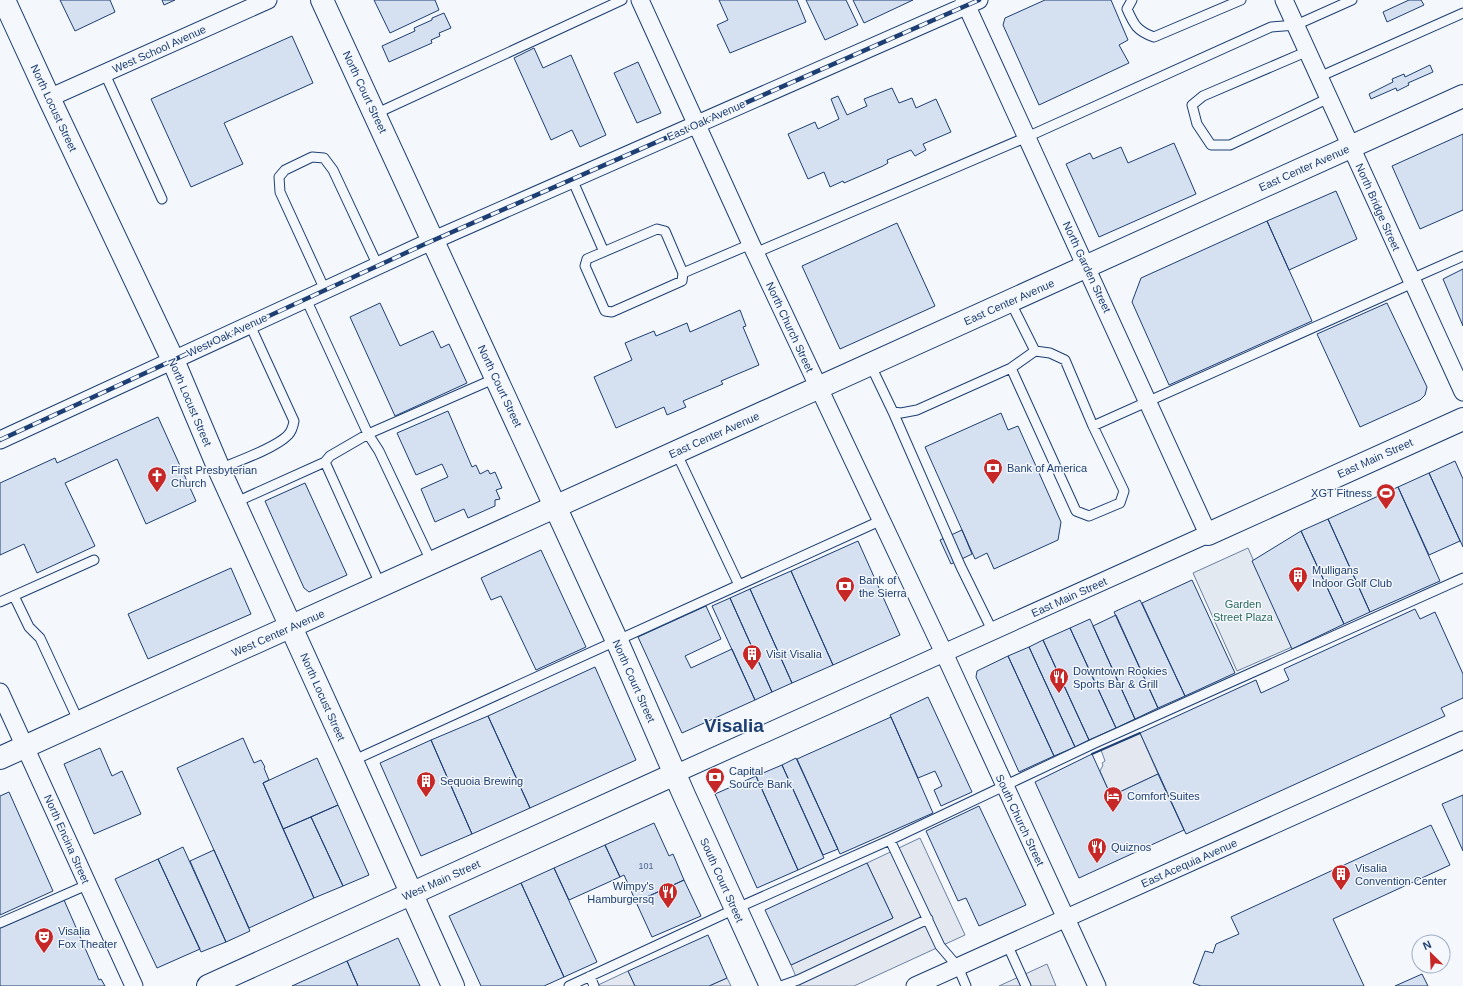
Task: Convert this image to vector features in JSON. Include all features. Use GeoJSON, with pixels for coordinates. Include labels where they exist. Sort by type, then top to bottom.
{"type":"FeatureCollection","features":[{"type":"Feature","properties":{"kind":"street","name":"North Locust Street"},"geometry":{"type":"LineString","coordinates":[[4,0],[173,360],[219,470],[453,986]]}},
{"type":"Feature","properties":{"kind":"street","name":"West School Avenue"},"geometry":{"type":"LineString","coordinates":[[49,98],[268,0]]}},
{"type":"Feature","properties":{"kind":"street","name":"North Court Street"},"geometry":{"type":"LineString","coordinates":[[322,0],[617,641],[675,774]]}},
{"type":"Feature","properties":{"kind":"street","name":"North Church Street"},"geometry":{"type":"LineString","coordinates":[[640,0],[753,249],[944,653]]}},
{"type":"Feature","properties":{"kind":"street","name":"North Bridge Street"},"geometry":{"type":"LineString","coordinates":[[1284,0],[1463,392]]}},
{"type":"Feature","properties":{"kind":"street","name":"East Oak Avenue"},"geometry":{"type":"LineString","coordinates":[[433,240],[970,2]]}},
{"type":"Feature","properties":{"kind":"street","name":"North Garden Street"},"geometry":{"type":"LineString","coordinates":[[970,2],[1027,137],[1208,534]]}},
{"type":"Feature","properties":{"kind":"street","name":"East Center Avenue"},"geometry":{"type":"LineString","coordinates":[[556,508],[819,387],[1463,96]]}},
{"type":"Feature","properties":{"kind":"street","name":"West Oak Avenue"},"geometry":{"type":"LineString","coordinates":[[0,440],[433,240]]}},
{"type":"Feature","properties":{"kind":"street","name":"East Main Street"},"geometry":{"type":"LineString","coordinates":[[675,774],[1463,419]]}},
{"type":"Feature","properties":{"kind":"street","name":"West Center Avenue"},"geometry":{"type":"LineString","coordinates":[[0,758],[556,508]]}},
{"type":"Feature","properties":{"kind":"street","name":"South Church Street"},"geometry":{"type":"LineString","coordinates":[[944,653],[1097,986]]}},
{"type":"Feature","properties":{"kind":"street","name":"North Encina Street"},"geometry":{"type":"LineString","coordinates":[[0,692],[134,986]]}},
{"type":"Feature","properties":{"kind":"street","name":"East Acequia Avenue"},"geometry":{"type":"LineString","coordinates":[[916,986],[1463,740]]}},
{"type":"Feature","properties":{"kind":"street","name":"West Main Street"},"geometry":{"type":"LineString","coordinates":[[208,986],[675,774]]}},
{"type":"Feature","properties":{"kind":"street","name":"South Court Street"},"geometry":{"type":"LineString","coordinates":[[675,774],[770,986]]}},
{"type":"Feature","properties":{"kind":"lane"},"geometry":{"type":"LineString","coordinates":[[375,114],[622,0]]}},
{"type":"Feature","properties":{"kind":"lane"},"geometry":{"type":"LineString","coordinates":[[1132,0],[1127,9],[1134,25],[1143,33],[1154,37],[1241,0]]}},
{"type":"Feature","properties":{"kind":"lane"},"geometry":{"type":"LineString","coordinates":[[683,273],[753,249],[1027,137],[1270,27],[1296,25],[1352,0]]}},
{"type":"Feature","properties":{"kind":"lane"},"geometry":{"type":"LineString","coordinates":[[1319,77],[1463,13]]}},
{"type":"Feature","properties":{"kind":"lane"},"geometry":{"type":"LineString","coordinates":[[1308,51],[1204,96],[1192,106],[1197,124],[1211,144],[1230,145],[1329,98]]}},
{"type":"Feature","properties":{"kind":"lane"},"geometry":{"type":"LineString","coordinates":[[105,74],[162,199]]}},
{"type":"Feature","properties":{"kind":"lane"},"geometry":{"type":"LineString","coordinates":[[325,290],[280,192],[279,178],[285,170],[312,157],[324,158],[333,170],[378,266]]}},
{"type":"Feature","properties":{"kind":"lane"},"geometry":{"type":"LineString","coordinates":[[572,179],[604,252]]}},
{"type":"Feature","properties":{"kind":"lane"},"geometry":{"type":"LineString","coordinates":[[657,229],[665,231],[683,273],[682,281],[612,312],[605,311],[585,266],[587,259],[657,229]]}},
{"type":"Feature","properties":{"kind":"lane"},"geometry":{"type":"LineString","coordinates":[[1093,426],[1149,402],[1463,256]]}},
{"type":"Feature","properties":{"kind":"lane"},"geometry":{"type":"LineString","coordinates":[[306,299],[368,434],[379,451],[432,563]]}},
{"type":"Feature","properties":{"kind":"lane"},"geometry":{"type":"LineString","coordinates":[[1010,301],[1035,352]]}},
{"type":"Feature","properties":{"kind":"lane"},"geometry":{"type":"LineString","coordinates":[[219,470],[281,442],[293,428],[294,421],[250,325]]}},
{"type":"Feature","properties":{"kind":"lane"},"geometry":{"type":"LineString","coordinates":[[893,412],[901,413],[917,410],[1011,368],[1035,352],[1050,353],[1065,360],[1093,426],[1124,491],[1120,503],[1089,516],[1076,511],[1011,368]]}},
{"type":"Feature","properties":{"kind":"lane"},"geometry":{"type":"LineString","coordinates":[[870,364],[893,412],[958,560],[993,632]]}},
{"type":"Feature","properties":{"kind":"lane"},"geometry":{"type":"LineString","coordinates":[[234,503],[325,462],[330,456],[368,434],[496,378]]}},
{"type":"Feature","properties":{"kind":"lane"},"geometry":{"type":"LineString","coordinates":[[676,452],[739,585]]}},
{"type":"Feature","properties":{"kind":"lane"},"geometry":{"type":"LineString","coordinates":[[325,462],[381,586]]}},
{"type":"Feature","properties":{"kind":"lane"},"geometry":{"type":"LineString","coordinates":[[352,761],[882,520]]}},
{"type":"Feature","properties":{"kind":"lane"},"geometry":{"type":"LineString","coordinates":[[0,602],[94,560]]}},
{"type":"Feature","properties":{"kind":"lane"},"geometry":{"type":"LineString","coordinates":[[569,986],[735,909],[890,840],[1004,785],[1463,578]]}},
{"type":"Feature","properties":{"kind":"lane"},"geometry":{"type":"LineString","coordinates":[[14,596],[29,627],[40,638],[79,722]]}},
{"type":"Feature","properties":{"kind":"lane"},"geometry":{"type":"LineString","coordinates":[[890,840],[940,946],[958,967],[966,986]]}},
{"type":"Feature","properties":{"kind":"lane"},"geometry":{"type":"LineString","coordinates":[[0,923],[87,885]]}},
{"type":"Feature","properties":{"kind":"lane"},"geometry":{"type":"LineString","coordinates":[[780,986],[798,980],[928,919]]}},
{"type":"Feature","properties":{"kind":"lane"},"geometry":{"type":"LineString","coordinates":[[1007,944],[1026,986]]}},
{"type":"Feature","properties":{"kind":"lane"},"geometry":{"type":"LineString","coordinates":[[590,976],[594,986]]}},
{"type":"Feature","properties":{"kind":"green space","name":"Garden Street Plaza"},"geometry":{"type":"Polygon","coordinates":[[[1248,548],[1292,647],[1237,671],[1193,573],[1248,548]]]}},
{"type":"Feature","properties":{"kind":"shaded area"},"geometry":{"type":"Polygon","coordinates":[[[1140,733],[1158,774],[1111,796],[1100,771],[1103,765],[1102,763],[1105,761],[1101,750],[1140,733]]]}},
{"type":"Feature","properties":{"kind":"shaded area"},"geometry":{"type":"Polygon","coordinates":[[[920,838],[965,935],[854,986],[800,986],[791,965],[893,918],[867,863],[920,838]]]}},
{"type":"Feature","properties":{"kind":"shaded area"},"geometry":{"type":"Polygon","coordinates":[[[1047,964],[1056,986],[999,986],[1047,964]]]}},
{"type":"Feature","properties":{"kind":"shaded area"},"geometry":{"type":"Polygon","coordinates":[[[628,971],[635,986],[596,986],[628,971]]]}},
{"type":"Feature","properties":{"kind":"shaded area"},"geometry":{"type":"Polygon","coordinates":[[[727,978],[731,986],[709,986],[727,978]]]}},
{"type":"Feature","properties":{"kind":"building"},"geometry":{"type":"Polygon","coordinates":[[[60,0],[110,0],[115,12],[75,31],[60,0]]]}},
{"type":"Feature","properties":{"kind":"building"},"geometry":{"type":"Polygon","coordinates":[[[162,0],[175,0],[164,5],[162,0]]]}},
{"type":"Feature","properties":{"kind":"building"},"geometry":{"type":"Polygon","coordinates":[[[374,0],[435,0],[439,10],[390,33],[374,0]]]}},
{"type":"Feature","properties":{"kind":"building"},"geometry":{"type":"Polygon","coordinates":[[[719,0],[797,0],[806,22],[730,53],[717,25],[728,20],[719,0]]]}},
{"type":"Feature","properties":{"kind":"building"},"geometry":{"type":"Polygon","coordinates":[[[806,0],[846,0],[858,25],[825,40],[806,0]]]}},
{"type":"Feature","properties":{"kind":"building"},"geometry":{"type":"Polygon","coordinates":[[[853,0],[913,0],[864,23],[853,0]]]}},
{"type":"Feature","properties":{"kind":"building"},"geometry":{"type":"Polygon","coordinates":[[[1045,0],[1111,0],[1128,40],[1119,45],[1129,63],[1039,105],[1003,25],[1005,18],[1045,0]]]}},
{"type":"Feature","properties":{"kind":"building"},"geometry":{"type":"Polygon","coordinates":[[[1409,0],[1421,0],[1424,5],[1387,22],[1383,12],[1409,0]]]}},
{"type":"Feature","properties":{"kind":"building"},"geometry":{"type":"Polygon","coordinates":[[[444,13],[451,28],[439,33],[440,36],[431,40],[432,43],[389,62],[382,46],[415,31],[414,28],[444,13]]]}},
{"type":"Feature","properties":{"kind":"building"},"geometry":{"type":"Polygon","coordinates":[[[292,36],[313,83],[224,123],[243,164],[191,187],[151,99],[292,36]]]}},
{"type":"Feature","properties":{"kind":"building"},"geometry":{"type":"Polygon","coordinates":[[[534,48],[543,68],[571,55],[606,135],[580,147],[572,130],[551,140],[514,58],[534,48]]]}},
{"type":"Feature","properties":{"kind":"building"},"geometry":{"type":"Polygon","coordinates":[[[638,62],[661,113],[637,123],[614,73],[638,62]]]}},
{"type":"Feature","properties":{"kind":"building"},"geometry":{"type":"Polygon","coordinates":[[[1430,65],[1433,72],[1408,83],[1409,85],[1397,91],[1396,88],[1371,99],[1369,94],[1393,82],[1392,79],[1404,74],[1405,77],[1430,65]]]}},
{"type":"Feature","properties":{"kind":"building"},"geometry":{"type":"Polygon","coordinates":[[[892,88],[899,103],[912,98],[916,108],[936,99],[951,132],[923,144],[926,150],[915,156],[911,150],[887,160],[888,163],[883,166],[844,183],[843,181],[830,187],[824,172],[808,179],[788,134],[815,122],[818,129],[839,119],[831,99],[838,96],[847,115],[867,106],[864,99],[892,88]]]}},
{"type":"Feature","properties":{"kind":"building"},"geometry":{"type":"Polygon","coordinates":[[[1463,134],[1463,210],[1420,229],[1392,166],[1463,134]]]}},
{"type":"Feature","properties":{"kind":"building"},"geometry":{"type":"Polygon","coordinates":[[[1174,143],[1196,194],[1099,237],[1066,164],[1090,153],[1093,159],[1121,147],[1128,163],[1174,143]]]}},
{"type":"Feature","properties":{"kind":"building"},"geometry":{"type":"Polygon","coordinates":[[[1336,191],[1357,239],[1289,270],[1267,221],[1336,191]]]}},
{"type":"Feature","properties":{"kind":"building"},"geometry":{"type":"Polygon","coordinates":[[[1267,221],[1312,321],[1169,385],[1132,302],[1141,278],[1267,221]]]}},
{"type":"Feature","properties":{"kind":"building"},"geometry":{"type":"Polygon","coordinates":[[[897,223],[935,306],[840,349],[802,266],[897,223]]]}},
{"type":"Feature","properties":{"kind":"building"},"geometry":{"type":"Polygon","coordinates":[[[1463,269],[1463,326],[1443,279],[1463,269]]]}},
{"type":"Feature","properties":{"kind":"building"},"geometry":{"type":"Polygon","coordinates":[[[380,303],[400,346],[433,331],[441,348],[449,344],[467,383],[395,416],[350,317],[380,303]]]}},
{"type":"Feature","properties":{"kind":"building"},"geometry":{"type":"Polygon","coordinates":[[[1387,303],[1427,387],[1425,395],[1420,400],[1360,427],[1317,334],[1387,303]]]}},
{"type":"Feature","properties":{"kind":"building"},"geometry":{"type":"Polygon","coordinates":[[[740,310],[746,326],[743,327],[759,365],[721,381],[723,384],[683,401],[686,407],[667,415],[664,407],[616,428],[594,377],[632,360],[625,343],[654,331],[656,336],[687,323],[690,332],[740,310]]]}},
{"type":"Feature","properties":{"kind":"building"},"geometry":{"type":"Polygon","coordinates":[[[448,411],[472,467],[476,465],[480,474],[488,470],[490,474],[495,472],[502,488],[496,490],[500,499],[495,500],[495,506],[468,518],[464,509],[435,522],[421,489],[448,477],[442,464],[416,475],[397,433],[448,411]]]}},
{"type":"Feature","properties":{"kind":"building","name":"Bank of America"},"geometry":{"type":"Polygon","coordinates":[[[1001,413],[1008,430],[1018,426],[1061,522],[1058,540],[994,569],[987,553],[975,559],[925,447],[1001,413]]]}},
{"type":"Feature","properties":{"kind":"building"},"geometry":{"type":"Polygon","coordinates":[[[158,417],[196,501],[146,524],[117,459],[65,483],[95,546],[37,573],[24,544],[0,555],[0,483],[55,458],[57,463],[158,417]]]}},
{"type":"Feature","properties":{"kind":"building"},"geometry":{"type":"Polygon","coordinates":[[[1455,461],[1463,479],[1463,547],[1429,473],[1455,461]]]}},
{"type":"Feature","properties":{"kind":"building"},"geometry":{"type":"Polygon","coordinates":[[[1429,473],[1460,541],[1429,555],[1398,487],[1429,473]]]}},
{"type":"Feature","properties":{"kind":"building"},"geometry":{"type":"Polygon","coordinates":[[[305,483],[347,575],[309,592],[304,588],[265,501],[305,483]]]}},
{"type":"Feature","properties":{"kind":"building"},"geometry":{"type":"Polygon","coordinates":[[[1398,487],[1440,581],[1370,612],[1328,519],[1398,487]]]}},
{"type":"Feature","properties":{"kind":"building"},"geometry":{"type":"Polygon","coordinates":[[[1328,519],[1370,612],[1344,624],[1301,531],[1328,519]]]}},
{"type":"Feature","properties":{"kind":"building"},"geometry":{"type":"Polygon","coordinates":[[[962,530],[972,554],[951,564],[940,540],[962,530]]]}},
{"type":"Feature","properties":{"kind":"building","name":"Mulligans Indoor Golf Club"},"geometry":{"type":"Polygon","coordinates":[[[1301,531],[1344,624],[1292,649],[1252,561],[1301,531]]]}},
{"type":"Feature","properties":{"kind":"building","name":"Bank of the Sierra"},"geometry":{"type":"Polygon","coordinates":[[[858,541],[900,635],[833,665],[791,571],[858,541]]]}},
{"type":"Feature","properties":{"kind":"building"},"geometry":{"type":"Polygon","coordinates":[[[541,550],[586,647],[536,670],[501,596],[491,600],[481,578],[541,550]]]}},
{"type":"Feature","properties":{"kind":"building"},"geometry":{"type":"Polygon","coordinates":[[[231,568],[251,614],[148,659],[128,614],[231,568]]]}},
{"type":"Feature","properties":{"kind":"building"},"geometry":{"type":"Polygon","coordinates":[[[791,571],[833,665],[792,683],[750,589],[791,571]]]}},
{"type":"Feature","properties":{"kind":"building"},"geometry":{"type":"Polygon","coordinates":[[[1192,580],[1235,673],[1185,696],[1142,603],[1192,580]]]}},
{"type":"Feature","properties":{"kind":"building"},"geometry":{"type":"Polygon","coordinates":[[[750,589],[792,683],[772,692],[730,598],[750,589]]]}},
{"type":"Feature","properties":{"kind":"building","name":"Visit Visalia"},"geometry":{"type":"Polygon","coordinates":[[[730,598],[772,692],[755,700],[712,606],[730,598]]]}},
{"type":"Feature","properties":{"kind":"building"},"geometry":{"type":"Polygon","coordinates":[[[1140,600],[1185,696],[1158,708],[1114,612],[1140,600]]]}},
{"type":"Feature","properties":{"kind":"building"},"geometry":{"type":"Polygon","coordinates":[[[706,606],[721,639],[685,656],[691,668],[732,649],[755,700],[682,733],[638,637],[706,606]]]}},
{"type":"Feature","properties":{"kind":"building"},"geometry":{"type":"Polygon","coordinates":[[[1415,609],[1420,619],[1435,612],[1463,674],[1463,698],[1441,708],[1445,716],[1186,834],[1140,733],[1256,680],[1261,693],[1289,680],[1284,669],[1415,609]]]}},
{"type":"Feature","properties":{"kind":"building"},"geometry":{"type":"Polygon","coordinates":[[[1116,615],[1158,708],[1135,719],[1093,626],[1116,615]]]}},
{"type":"Feature","properties":{"kind":"building"},"geometry":{"type":"Polygon","coordinates":[[[1090,619],[1135,719],[1116,728],[1070,628],[1090,619]]]}},
{"type":"Feature","properties":{"kind":"building"},"geometry":{"type":"Polygon","coordinates":[[[1070,628],[1116,728],[1089,740],[1043,640],[1070,628]]]}},
{"type":"Feature","properties":{"kind":"building","name":"Downtown Rookies Sports Bar & Grill"},"geometry":{"type":"Polygon","coordinates":[[[1043,640],[1089,740],[1075,747],[1029,647],[1043,640]]]}},
{"type":"Feature","properties":{"kind":"building"},"geometry":{"type":"Polygon","coordinates":[[[1029,647],[1075,747],[1054,756],[1008,656],[1029,647]]]}},
{"type":"Feature","properties":{"kind":"building"},"geometry":{"type":"Polygon","coordinates":[[[1008,656],[1054,756],[1019,772],[976,677],[977,671],[1008,656]]]}},
{"type":"Feature","properties":{"kind":"building"},"geometry":{"type":"Polygon","coordinates":[[[595,667],[636,760],[530,808],[488,716],[595,667]]]}},
{"type":"Feature","properties":{"kind":"building"},"geometry":{"type":"Polygon","coordinates":[[[928,697],[972,792],[941,806],[934,790],[942,786],[935,771],[918,778],[890,715],[928,697]]]}},
{"type":"Feature","properties":{"kind":"building"},"geometry":{"type":"Polygon","coordinates":[[[488,716],[530,808],[472,834],[431,740],[488,716]]]}},
{"type":"Feature","properties":{"kind":"building"},"geometry":{"type":"Polygon","coordinates":[[[891,717],[933,813],[840,854],[797,759],[891,717]]]}},
{"type":"Feature","properties":{"kind":"building"},"geometry":{"type":"Polygon","coordinates":[[[243,738],[254,763],[261,760],[265,767],[264,768],[269,780],[263,783],[314,898],[249,928],[177,768],[243,738]]]}},
{"type":"Feature","properties":{"kind":"building","name":"Sequoia Brewing"},"geometry":{"type":"Polygon","coordinates":[[[431,740],[472,834],[421,856],[380,763],[431,740]]]}},
{"type":"Feature","properties":{"kind":"building"},"geometry":{"type":"Polygon","coordinates":[[[100,748],[112,776],[122,771],[141,814],[94,834],[64,764],[100,748]]]}},
{"type":"Feature","properties":{"kind":"building","name":"Comfort Suites"},"geometry":{"type":"Polygon","coordinates":[[[1092,754],[1111,796],[1158,774],[1184,830],[1079,878],[1035,782],[1092,754]]]}},
{"type":"Feature","properties":{"kind":"building"},"geometry":{"type":"Polygon","coordinates":[[[317,758],[338,805],[283,829],[263,783],[317,758]]]}},
{"type":"Feature","properties":{"kind":"building"},"geometry":{"type":"Polygon","coordinates":[[[796,758],[838,849],[823,855],[782,765],[796,758]]]}},
{"type":"Feature","properties":{"kind":"building"},"geometry":{"type":"Polygon","coordinates":[[[782,765],[824,858],[798,870],[756,776],[782,765]]]}},
{"type":"Feature","properties":{"kind":"building"},"geometry":{"type":"Polygon","coordinates":[[[756,776],[798,870],[757,888],[715,794],[756,776]]]}},
{"type":"Feature","properties":{"kind":"building"},"geometry":{"type":"Polygon","coordinates":[[[9,792],[53,891],[0,915],[0,796],[9,792]]]}},
{"type":"Feature","properties":{"kind":"building"},"geometry":{"type":"Polygon","coordinates":[[[1463,795],[1463,851],[1442,804],[1463,795]]]}},
{"type":"Feature","properties":{"kind":"building"},"geometry":{"type":"Polygon","coordinates":[[[338,805],[369,875],[343,886],[311,817],[338,805]]]}},
{"type":"Feature","properties":{"kind":"building"},"geometry":{"type":"Polygon","coordinates":[[[979,806],[1026,905],[979,926],[966,898],[958,901],[926,831],[979,806]]]}},
{"type":"Feature","properties":{"kind":"building"},"geometry":{"type":"Polygon","coordinates":[[[311,817],[343,886],[314,898],[283,829],[311,817]]]}},
{"type":"Feature","properties":{"kind":"building"},"geometry":{"type":"Polygon","coordinates":[[[654,823],[669,856],[673,854],[684,880],[636,902],[624,875],[620,877],[605,845],[654,823]]]}},
{"type":"Feature","properties":{"kind":"building","name":"Visalia Convention Center"},"geometry":{"type":"Polygon","coordinates":[[[1431,825],[1450,865],[1333,919],[1364,986],[1201,986],[1193,983],[1205,951],[1213,953],[1216,944],[1239,934],[1231,917],[1431,825]]]}},
{"type":"Feature","properties":{"kind":"building"},"geometry":{"type":"Polygon","coordinates":[[[605,845],[620,877],[569,900],[554,868],[605,845]]]}},
{"type":"Feature","properties":{"kind":"building"},"geometry":{"type":"Polygon","coordinates":[[[183,847],[226,942],[201,952],[158,859],[183,847]]]}},
{"type":"Feature","properties":{"kind":"building"},"geometry":{"type":"Polygon","coordinates":[[[214,850],[250,931],[226,942],[190,861],[214,850]]]}},
{"type":"Feature","properties":{"kind":"building"},"geometry":{"type":"Polygon","coordinates":[[[158,859],[200,949],[157,968],[115,879],[158,859]]]}},
{"type":"Feature","properties":{"kind":"building"},"geometry":{"type":"Polygon","coordinates":[[[867,863],[893,918],[791,965],[765,910],[867,863]]]}},
{"type":"Feature","properties":{"kind":"building"},"geometry":{"type":"Polygon","coordinates":[[[554,868],[597,962],[564,977],[521,883],[554,868]]]}},
{"type":"Feature","properties":{"kind":"building","name":"Wimpy's Hamburgersq"},"geometry":{"type":"Polygon","coordinates":[[[684,880],[701,916],[652,937],[636,902],[684,880]]]}},
{"type":"Feature","properties":{"kind":"building"},"geometry":{"type":"Polygon","coordinates":[[[521,883],[564,977],[544,986],[481,986],[449,916],[521,883]]]}},
{"type":"Feature","properties":{"kind":"building","name":"Visalia Fox Theater"},"geometry":{"type":"Polygon","coordinates":[[[64,900],[99,980],[101,979],[105,986],[0,986],[0,928],[64,900]]]}},
{"type":"Feature","properties":{"kind":"building"},"geometry":{"type":"Polygon","coordinates":[[[708,935],[727,978],[709,986],[635,986],[628,971],[708,935]]]}},
{"type":"Feature","properties":{"kind":"building"},"geometry":{"type":"Polygon","coordinates":[[[398,938],[420,986],[358,986],[347,961],[398,938]]]}},
{"type":"Feature","properties":{"kind":"building"},"geometry":{"type":"Polygon","coordinates":[[[347,961],[358,986],[292,986],[347,961]]]}},
{"type":"Feature","properties":{"kind":"building"},"geometry":{"type":"Polygon","coordinates":[[[1422,974],[1428,986],[1395,986],[1422,974]]]}},
{"type":"Feature","properties":{"kind":"railway"},"geometry":{"type":"LineString","coordinates":[[0,440],[425,244],[979,0]]}},
{"type":"Feature","properties":{"kind":"wall"},"geometry":{"type":"LineString","coordinates":[[1092,754],[1140,733]]}},
{"type":"Feature","properties":{"kind":"place","name":"Bank of America"},"geometry":{"type":"Point","coordinates":[993,485]}},
{"type":"Feature","properties":{"kind":"place","name":"First Presbyterian Church"},"geometry":{"type":"Point","coordinates":[157,493]}},
{"type":"Feature","properties":{"kind":"place","name":"XGT Fitness"},"geometry":{"type":"Point","coordinates":[1386,510]}},
{"type":"Feature","properties":{"kind":"place","name":"Mulligans Indoor Golf Club"},"geometry":{"type":"Point","coordinates":[1298,593]}},
{"type":"Feature","properties":{"kind":"place","name":"Bank of the Sierra"},"geometry":{"type":"Point","coordinates":[845,603]}},
{"type":"Feature","properties":{"kind":"place","name":"Visit Visalia"},"geometry":{"type":"Point","coordinates":[752,671]}},
{"type":"Feature","properties":{"kind":"place","name":"Downtown Rookies Sports Bar & Grill"},"geometry":{"type":"Point","coordinates":[1059,694]}},
{"type":"Feature","properties":{"kind":"place","name":"Capital Source Bank"},"geometry":{"type":"Point","coordinates":[715,794]}},
{"type":"Feature","properties":{"kind":"place","name":"Sequoia Brewing"},"geometry":{"type":"Point","coordinates":[426,798]}},
{"type":"Feature","properties":{"kind":"place","name":"Comfort Suites"},"geometry":{"type":"Point","coordinates":[1113,813]}},
{"type":"Feature","properties":{"kind":"place","name":"Quiznos"},"geometry":{"type":"Point","coordinates":[1097,864]}},
{"type":"Feature","properties":{"kind":"place","name":"Visalia Convention Center"},"geometry":{"type":"Point","coordinates":[1341,891]}},
{"type":"Feature","properties":{"kind":"place","name":"Wimpy's Hamburgersq"},"geometry":{"type":"Point","coordinates":[668,909]}},
{"type":"Feature","properties":{"kind":"place","name":"Visalia Fox Theater"},"geometry":{"type":"Point","coordinates":[44,954]}},
{"type":"Feature","properties":{"kind":"district","name":"Visalia"},"geometry":{"type":"Point","coordinates":[734,725]}}]}
